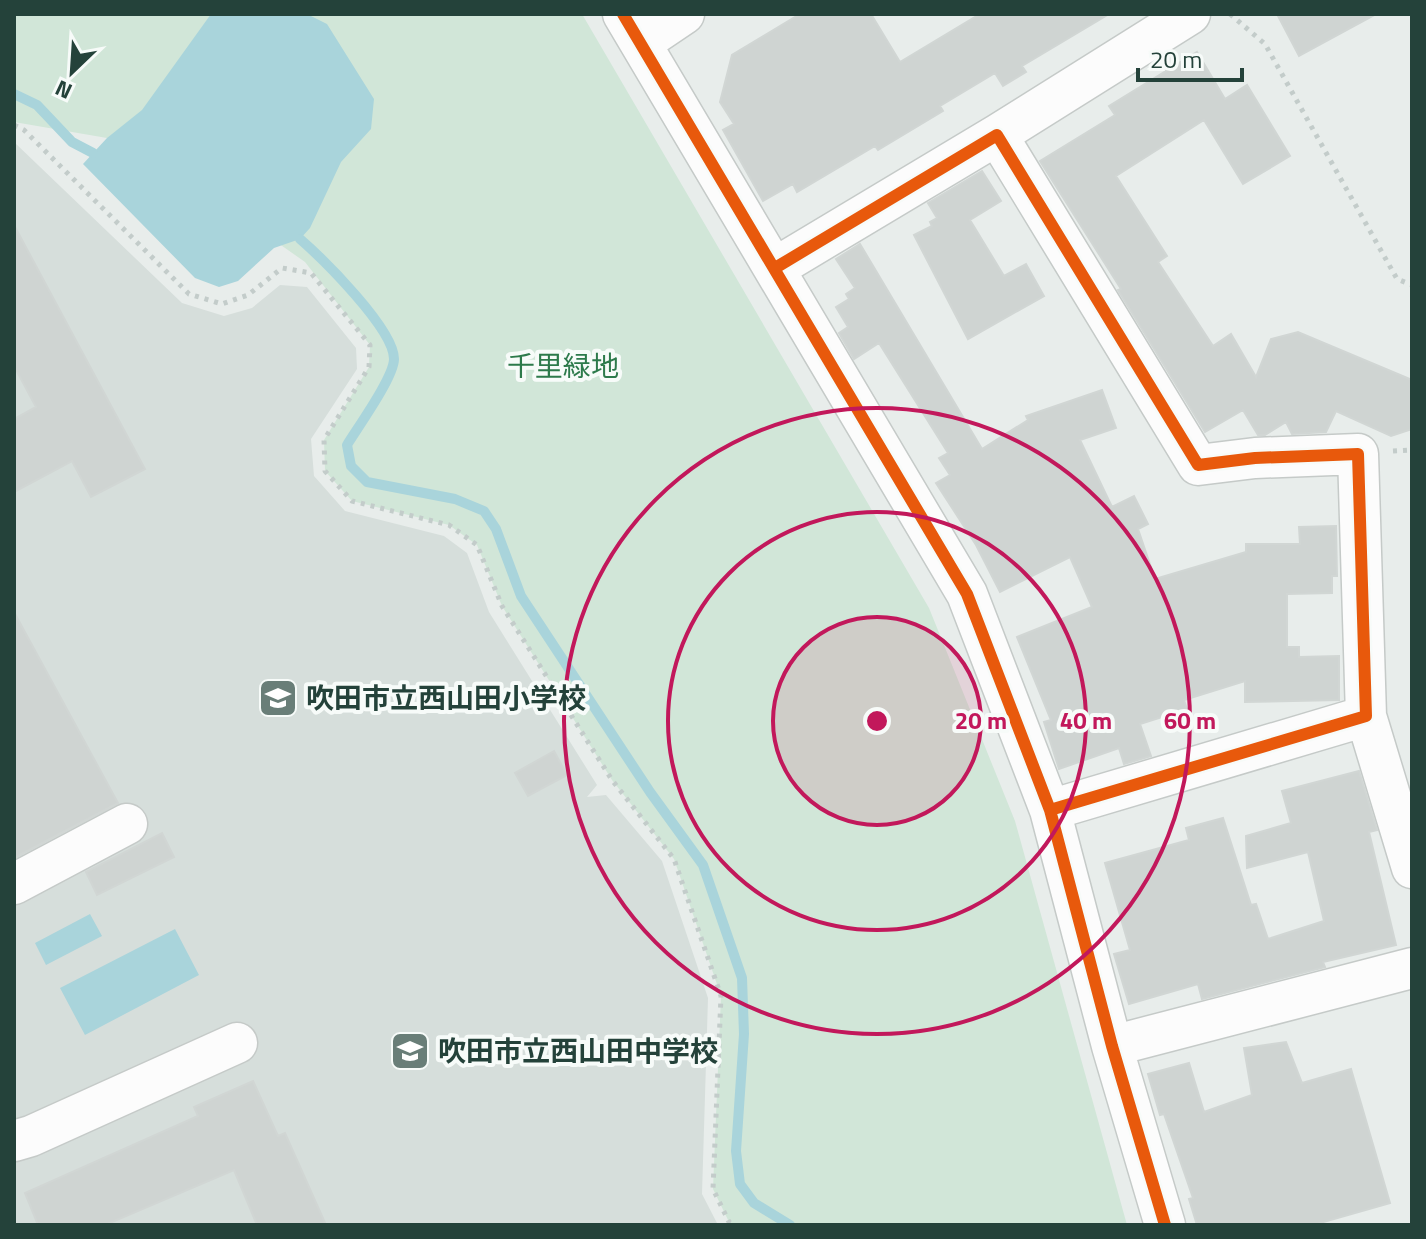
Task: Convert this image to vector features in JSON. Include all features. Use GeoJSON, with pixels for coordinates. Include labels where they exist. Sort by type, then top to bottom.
{"type":"FeatureCollection","features":[{"type":"Feature","properties":{"kind":"street"},"geometry":{"type":"LineString","coordinates":[[684,14],[632,28],[967,594],[1050,810],[1112,1046],[1165,1225]]}},
{"type":"Feature","properties":{"kind":"street"},"geometry":{"type":"LineString","coordinates":[[775,268],[997,135],[1190,14]]}},
{"type":"Feature","properties":{"kind":"street"},"geometry":{"type":"LineString","coordinates":[[997,135],[1198,465],[1255,458],[1358,454],[1366,716],[1412,868]]}},
{"type":"Feature","properties":{"kind":"street"},"geometry":{"type":"LineString","coordinates":[[1050,810],[1366,716]]}},
{"type":"Feature","properties":{"kind":"street"},"geometry":{"type":"LineString","coordinates":[[14,884],[127,824]]}},
{"type":"Feature","properties":{"kind":"street"},"geometry":{"type":"LineString","coordinates":[[1112,1046],[1412,968]]}},
{"type":"Feature","properties":{"kind":"street"},"geometry":{"type":"LineString","coordinates":[[14,1141],[237,1043]]}},
{"type":"Feature","properties":{"kind":"path"},"geometry":{"type":"LineString","coordinates":[[1230,14],[1265,44],[1397,279],[1412,285]]}},
{"type":"Feature","properties":{"kind":"path"},"geometry":{"type":"LineString","coordinates":[[14,125],[24,130],[189,294],[222,304],[248,295],[282,268],[311,273],[370,345],[369,367],[324,440],[325,471],[352,501],[449,525],[477,545],[502,606],[612,780],[674,859],[721,996],[713,1189],[729,1222],[736,1225]]}},
{"type":"Feature","properties":{"kind":"shaded area","name":"吹田市立西山田小学校"},"geometry":{"type":"Polygon","coordinates":[[[14,142],[182,303],[224,316],[252,308],[280,285],[307,287],[356,348],[357,369],[311,439],[314,476],[345,511],[444,536],[467,553],[489,612],[597,785],[587,797],[606,795],[662,861],[708,998],[702,1194],[718,1225],[14,1225],[14,142]]]}},
{"type":"Feature","properties":{"kind":"green space"},"geometry":{"type":"Polygon","coordinates":[[[14,14],[234,14],[136,143],[14,122],[14,14]]]}},
{"type":"Feature","properties":{"kind":"green space","name":"千里緑地"},"geometry":{"type":"Polygon","coordinates":[[[272,14],[582,14],[929,608],[1015,821],[1127,1225],[736,1225],[729,1222],[713,1189],[721,996],[674,859],[612,780],[502,606],[477,545],[449,525],[352,501],[325,471],[324,440],[369,367],[370,345],[305,262],[268,236],[272,14]]]}},
{"type":"Feature","properties":{"kind":"water"},"geometry":{"type":"Polygon","coordinates":[[[211,14],[307,14],[327,24],[374,99],[371,129],[341,162],[310,228],[300,239],[274,248],[238,281],[219,287],[195,278],[83,164],[107,138],[142,110],[211,14]]]}},
{"type":"Feature","properties":{"kind":"water"},"geometry":{"type":"Polygon","coordinates":[[[90,914],[102,936],[46,965],[35,943],[90,914]]]}},
{"type":"Feature","properties":{"kind":"water"},"geometry":{"type":"Polygon","coordinates":[[[175,929],[199,975],[85,1035],[60,988],[175,929]]]}},
{"type":"Feature","properties":{"kind":"building"},"geometry":{"type":"Polygon","coordinates":[[[800,14],[871,14],[900,62],[980,14],[1109,14],[1022,66],[1026,72],[1003,86],[995,73],[940,106],[943,111],[878,150],[875,146],[797,192],[793,184],[763,201],[723,130],[734,124],[720,102],[732,55],[800,14]]]}},
{"type":"Feature","properties":{"kind":"building"},"geometry":{"type":"Polygon","coordinates":[[[1277,14],[1376,14],[1299,56],[1277,14]]]}},
{"type":"Feature","properties":{"kind":"building"},"geometry":{"type":"Polygon","coordinates":[[[1197,52],[1225,99],[1247,85],[1290,156],[1243,184],[1204,120],[1116,176],[1167,256],[1158,262],[1213,346],[1231,334],[1256,377],[1271,339],[1298,332],[1412,380],[1412,429],[1391,436],[1336,411],[1326,432],[1292,434],[1286,422],[1265,435],[1258,435],[1243,410],[1205,432],[1118,290],[1121,289],[1040,161],[1115,115],[1109,106],[1197,52]]]}},
{"type":"Feature","properties":{"kind":"building"},"geometry":{"type":"Polygon","coordinates":[[[982,171],[1001,201],[970,220],[1004,276],[1026,264],[1044,296],[968,339],[914,235],[932,226],[930,222],[937,218],[928,203],[982,171]]]}},
{"type":"Feature","properties":{"kind":"building"},"geometry":{"type":"Polygon","coordinates":[[[14,225],[145,469],[91,497],[72,461],[14,492],[14,419],[36,407],[14,366],[14,225]]]}},
{"type":"Feature","properties":{"kind":"building"},"geometry":{"type":"Polygon","coordinates":[[[860,244],[982,449],[1028,420],[1026,416],[1102,390],[1116,428],[1080,440],[1112,507],[1134,496],[1148,524],[1138,529],[1155,579],[1246,552],[1246,544],[1300,544],[1299,527],[1336,526],[1337,576],[1332,576],[1332,593],[1287,594],[1287,647],[1299,647],[1299,657],[1339,656],[1339,700],[1245,702],[1245,681],[1184,700],[1187,709],[1140,724],[1151,756],[1124,764],[1119,748],[1059,769],[1044,722],[1051,720],[1017,637],[1092,607],[1070,557],[1000,592],[976,545],[936,483],[950,475],[939,458],[948,453],[879,343],[854,359],[839,333],[848,327],[836,307],[849,299],[846,294],[855,288],[836,259],[860,244]]]}},
{"type":"Feature","properties":{"kind":"building"},"geometry":{"type":"Polygon","coordinates":[[[14,612],[118,803],[14,858],[14,612]]]}},
{"type":"Feature","properties":{"kind":"building"},"geometry":{"type":"Polygon","coordinates":[[[554,751],[567,775],[528,796],[515,773],[554,751]]]}},
{"type":"Feature","properties":{"kind":"building"},"geometry":{"type":"Polygon","coordinates":[[[1359,771],[1377,830],[1369,832],[1396,945],[1323,962],[1325,967],[1202,999],[1198,984],[1129,1004],[1114,954],[1130,950],[1105,863],[1189,840],[1186,828],[1223,818],[1251,905],[1256,904],[1268,939],[1324,921],[1308,852],[1247,868],[1246,836],[1291,823],[1282,791],[1359,771]]]}},
{"type":"Feature","properties":{"kind":"building"},"geometry":{"type":"Polygon","coordinates":[[[162,833],[174,857],[97,895],[86,872],[162,833]]]}},
{"type":"Feature","properties":{"kind":"building"},"geometry":{"type":"Polygon","coordinates":[[[1286,1042],[1302,1083],[1351,1069],[1390,1203],[1313,1225],[1197,1225],[1189,1199],[1193,1198],[1164,1114],[1160,1115],[1148,1074],[1189,1063],[1204,1112],[1252,1095],[1244,1048],[1286,1042]]]}},
{"type":"Feature","properties":{"kind":"building"},"geometry":{"type":"Polygon","coordinates":[[[253,1081],[278,1136],[285,1133],[326,1225],[257,1225],[234,1170],[105,1225],[38,1225],[25,1193],[198,1116],[194,1107],[253,1081]]]}},
{"type":"Feature","properties":{"kind":"waterway"},"geometry":{"type":"LineString","coordinates":[[14,94],[37,105],[72,142],[93,153]]}},
{"type":"Feature","properties":{"kind":"waterway"},"geometry":{"type":"LineString","coordinates":[[300,239],[370,313],[383,330],[394,359],[382,389],[347,445],[351,466],[367,482],[455,499],[484,511],[496,529],[521,596],[650,792],[703,865],[742,978],[744,1034],[736,1151],[740,1184],[754,1203],[790,1225]]}},
{"type":"Feature","properties":{"kind":"cycle path"},"geometry":{"type":"LineString","coordinates":[[623,14],[967,594],[1050,810],[1112,1046],[1165,1225]]}},
{"type":"Feature","properties":{"kind":"cycle path"},"geometry":{"type":"LineString","coordinates":[[775,268],[997,135],[1198,465],[1255,458],[1358,454],[1366,716],[1050,810]]}},
{"type":"Feature","properties":{"kind":"place","name":"吹田市立西山田小学校"},"geometry":{"type":"Point","coordinates":[278,698]}},
{"type":"Feature","properties":{"kind":"place","name":"吹田市立西山田中学校"},"geometry":{"type":"Point","coordinates":[410,1051]}}]}
